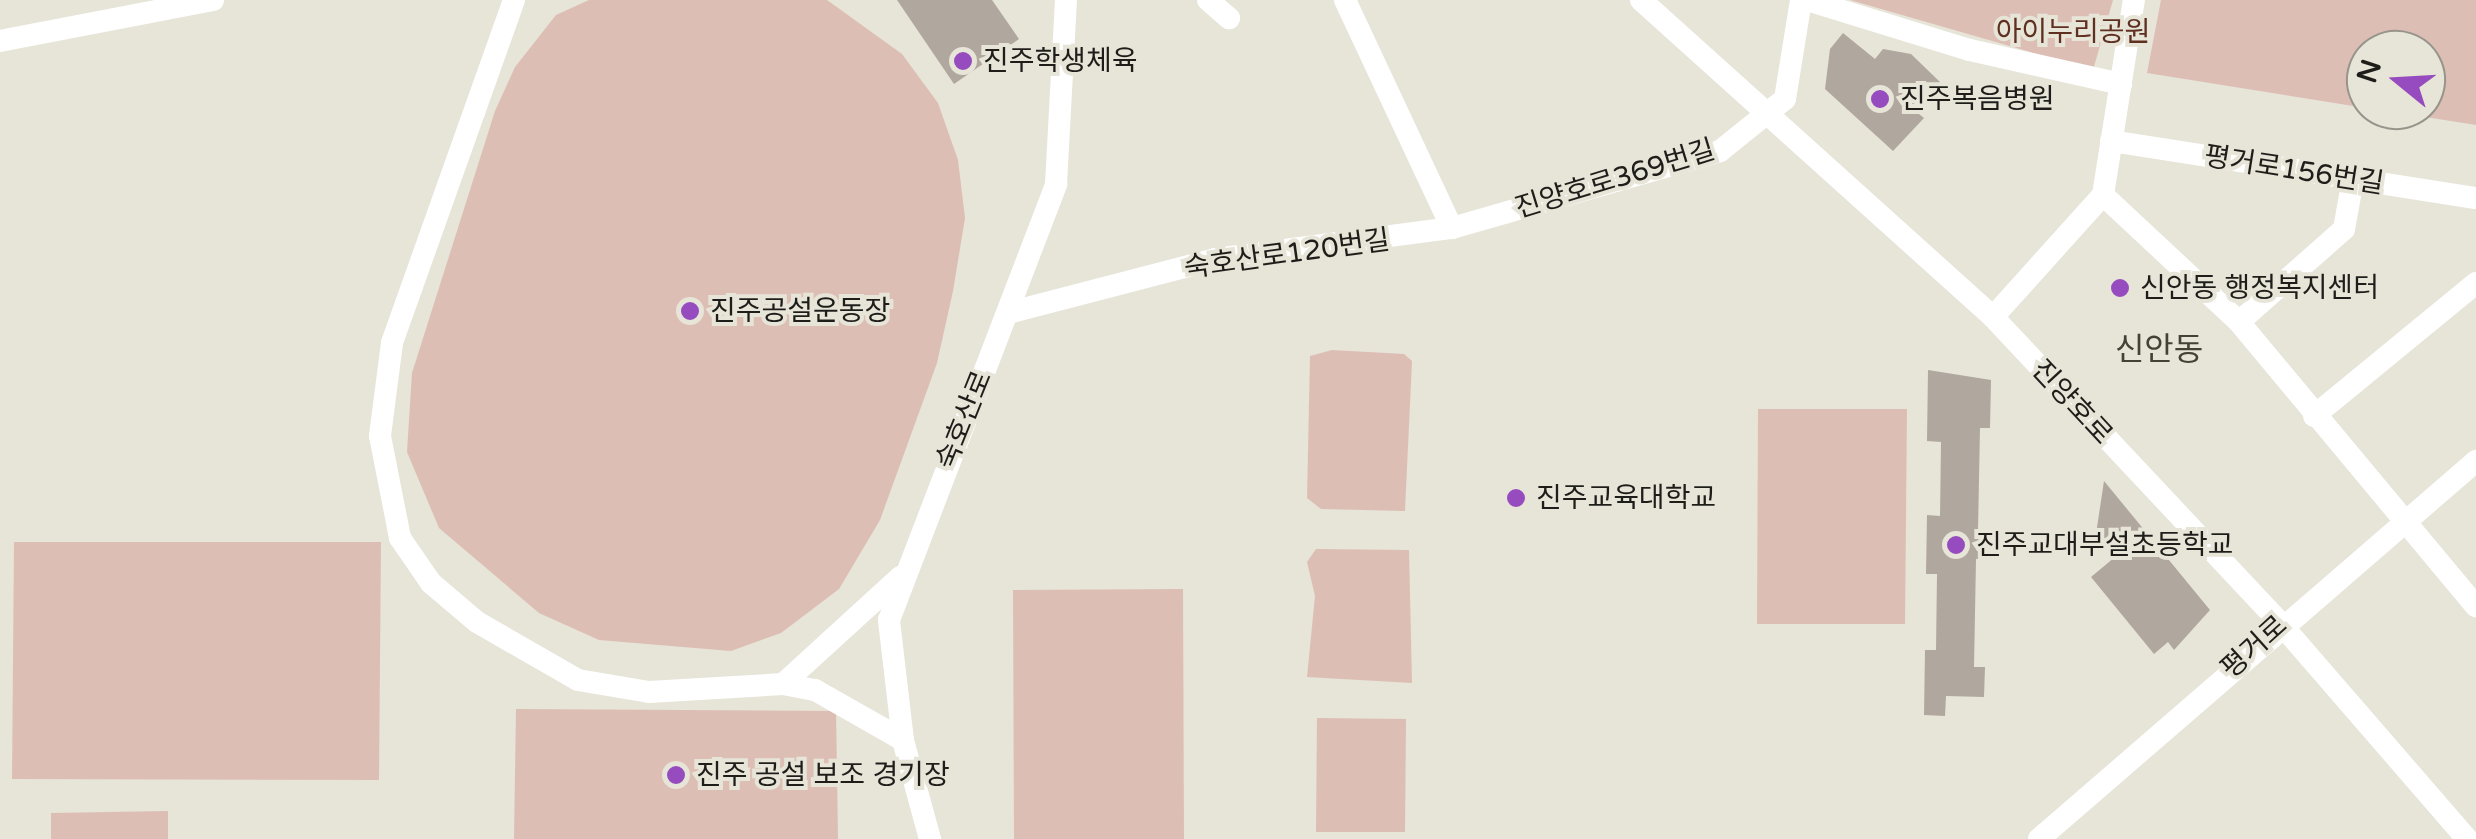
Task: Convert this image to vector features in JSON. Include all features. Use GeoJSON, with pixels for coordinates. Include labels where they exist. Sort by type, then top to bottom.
{"type":"FeatureCollection","features":[{"type":"Feature","properties":{"kind":"street"},"geometry":{"type":"LineString","coordinates":[[0,40],[213,0]]}},
{"type":"Feature","properties":{"kind":"street"},"geometry":{"type":"LineString","coordinates":[[514,0],[392,343],[380,436],[400,538],[431,582],[477,622],[578,680],[649,692],[783,684],[842,701],[903,740]]}},
{"type":"Feature","properties":{"kind":"street","name":"숙호산로"},"geometry":{"type":"LineString","coordinates":[[930,839],[903,740],[889,620],[900,577],[1056,184],[1066,0]]}},
{"type":"Feature","properties":{"kind":"street"},"geometry":{"type":"LineString","coordinates":[[1208,0],[1229,18]]}},
{"type":"Feature","properties":{"kind":"street"},"geometry":{"type":"LineString","coordinates":[[1345,0],[1452,228]]}},
{"type":"Feature","properties":{"kind":"street","name":"진양호로"},"geometry":{"type":"LineString","coordinates":[[1640,0],[1993,317],[2280,623],[2467,839]]}},
{"type":"Feature","properties":{"kind":"street"},"geometry":{"type":"LineString","coordinates":[[1771,115],[1785,99],[1804,0],[1970,50],[2120,84]]}},
{"type":"Feature","properties":{"kind":"street"},"geometry":{"type":"LineString","coordinates":[[1993,317],[2103,195],[2134,0]]}},
{"type":"Feature","properties":{"kind":"street","name":"진양호로369번길"},"geometry":{"type":"LineString","coordinates":[[1452,228],[1720,152],[1771,115]]}},
{"type":"Feature","properties":{"kind":"street","name":"평거로156번길"},"geometry":{"type":"LineString","coordinates":[[2112,141],[2476,198]]}},
{"type":"Feature","properties":{"kind":"street"},"geometry":{"type":"LineString","coordinates":[[2239,322],[2344,229],[2353,179]]}},
{"type":"Feature","properties":{"kind":"street"},"geometry":{"type":"LineString","coordinates":[[2103,195],[2239,322],[2476,606]]}},
{"type":"Feature","properties":{"kind":"street","name":"숙호산로120번길"},"geometry":{"type":"LineString","coordinates":[[1008,313],[1215,259],[1452,228]]}},
{"type":"Feature","properties":{"kind":"street"},"geometry":{"type":"LineString","coordinates":[[2314,416],[2476,284]]}},
{"type":"Feature","properties":{"kind":"street","name":"평거로"},"geometry":{"type":"LineString","coordinates":[[2039,839],[2066,831],[2280,623],[2476,461]]}},
{"type":"Feature","properties":{"kind":"street"},"geometry":{"type":"LineString","coordinates":[[783,684],[900,577]]}},
{"type":"Feature","properties":{"kind":"green space","name":"진주공설운동장"},"geometry":{"type":"Polygon","coordinates":[[[589,0],[827,0],[902,54],[938,103],[958,160],[965,218],[953,291],[937,363],[880,520],[839,589],[781,633],[731,651],[599,640],[539,613],[439,528],[407,452],[412,373],[495,111],[515,67],[556,15],[589,0]]]}},
{"type":"Feature","properties":{"kind":"green space","name":"아이누리공원"},"geometry":{"type":"Polygon","coordinates":[[[1850,0],[2113,0],[2093,70],[1850,0]]]}},
{"type":"Feature","properties":{"kind":"green space"},"geometry":{"type":"Polygon","coordinates":[[[2161,0],[2476,0],[2476,125],[2446,120],[2446,30],[2346,30],[2346,105],[2147,73],[2161,0]]]}},
{"type":"Feature","properties":{"kind":"green space"},"geometry":{"type":"Polygon","coordinates":[[[1332,350],[1404,354],[1412,361],[1405,511],[1321,509],[1307,498],[1310,356],[1332,350]]]}},
{"type":"Feature","properties":{"kind":"green space"},"geometry":{"type":"Polygon","coordinates":[[[1758,409],[1907,409],[1905,624],[1757,624],[1758,409]]]}},
{"type":"Feature","properties":{"kind":"green space"},"geometry":{"type":"Polygon","coordinates":[[[14,542],[381,542],[379,780],[12,779],[14,542]]]}},
{"type":"Feature","properties":{"kind":"green space"},"geometry":{"type":"Polygon","coordinates":[[[1316,549],[1409,550],[1412,683],[1307,677],[1315,596],[1307,562],[1316,549]]]}},
{"type":"Feature","properties":{"kind":"green space"},"geometry":{"type":"Polygon","coordinates":[[[1183,589],[1184,839],[1014,839],[1013,590],[1183,589]]]}},
{"type":"Feature","properties":{"kind":"green space","name":"진주 공설 보조 경기장"},"geometry":{"type":"Polygon","coordinates":[[[516,709],[836,711],[838,839],[514,839],[516,709]]]}},
{"type":"Feature","properties":{"kind":"green space"},"geometry":{"type":"Polygon","coordinates":[[[1317,718],[1406,719],[1405,832],[1316,832],[1317,718]]]}},
{"type":"Feature","properties":{"kind":"green space"},"geometry":{"type":"Polygon","coordinates":[[[168,811],[168,839],[51,839],[51,813],[168,811]]]}},
{"type":"Feature","properties":{"kind":"building","name":"진주학생체육"},"geometry":{"type":"Polygon","coordinates":[[[897,0],[992,0],[1019,39],[954,84],[897,0]]]}},
{"type":"Feature","properties":{"kind":"building","name":"진주복음병원"},"geometry":{"type":"Polygon","coordinates":[[[1843,33],[1875,59],[1883,49],[1911,54],[1940,82],[1914,110],[1924,118],[1893,151],[1825,89],[1830,49],[1843,33]]]}},
{"type":"Feature","properties":{"kind":"building","name":"진주교대부설초등학교"},"geometry":{"type":"Polygon","coordinates":[[[1928,370],[1991,380],[1990,428],[1980,428],[1978,531],[1986,531],[1985,559],[1976,559],[1974,667],[1985,667],[1984,697],[1946,696],[1945,716],[1924,715],[1925,650],[1936,650],[1937,574],[1926,574],[1927,515],[1940,516],[1941,442],[1927,441],[1928,370]]]}},
{"type":"Feature","properties":{"kind":"building"},"geometry":{"type":"Polygon","coordinates":[[[2104,481],[2210,610],[2174,650],[2168,642],[2154,654],[2091,577],[2115,557],[2096,534],[2104,481]]]}},
{"type":"Feature","properties":{"kind":"place","name":"진주학생체육"},"geometry":{"type":"Point","coordinates":[963,61]}},
{"type":"Feature","properties":{"kind":"place","name":"진주복음병원"},"geometry":{"type":"Point","coordinates":[1880,99]}},
{"type":"Feature","properties":{"kind":"place","name":"신안동 행정복지센터"},"geometry":{"type":"Point","coordinates":[2120,288]}},
{"type":"Feature","properties":{"kind":"place","name":"진주공설운동장"},"geometry":{"type":"Point","coordinates":[690,311]}},
{"type":"Feature","properties":{"kind":"place","name":"진주교육대학교"},"geometry":{"type":"Point","coordinates":[1516,498]}},
{"type":"Feature","properties":{"kind":"place","name":"진주교대부설초등학교"},"geometry":{"type":"Point","coordinates":[1956,545]}},
{"type":"Feature","properties":{"kind":"place","name":"진주 공설 보조 경기장"},"geometry":{"type":"Point","coordinates":[676,775]}},
{"type":"Feature","properties":{"kind":"district","name":"신안동"},"geometry":{"type":"Point","coordinates":[2159,350]}}]}
